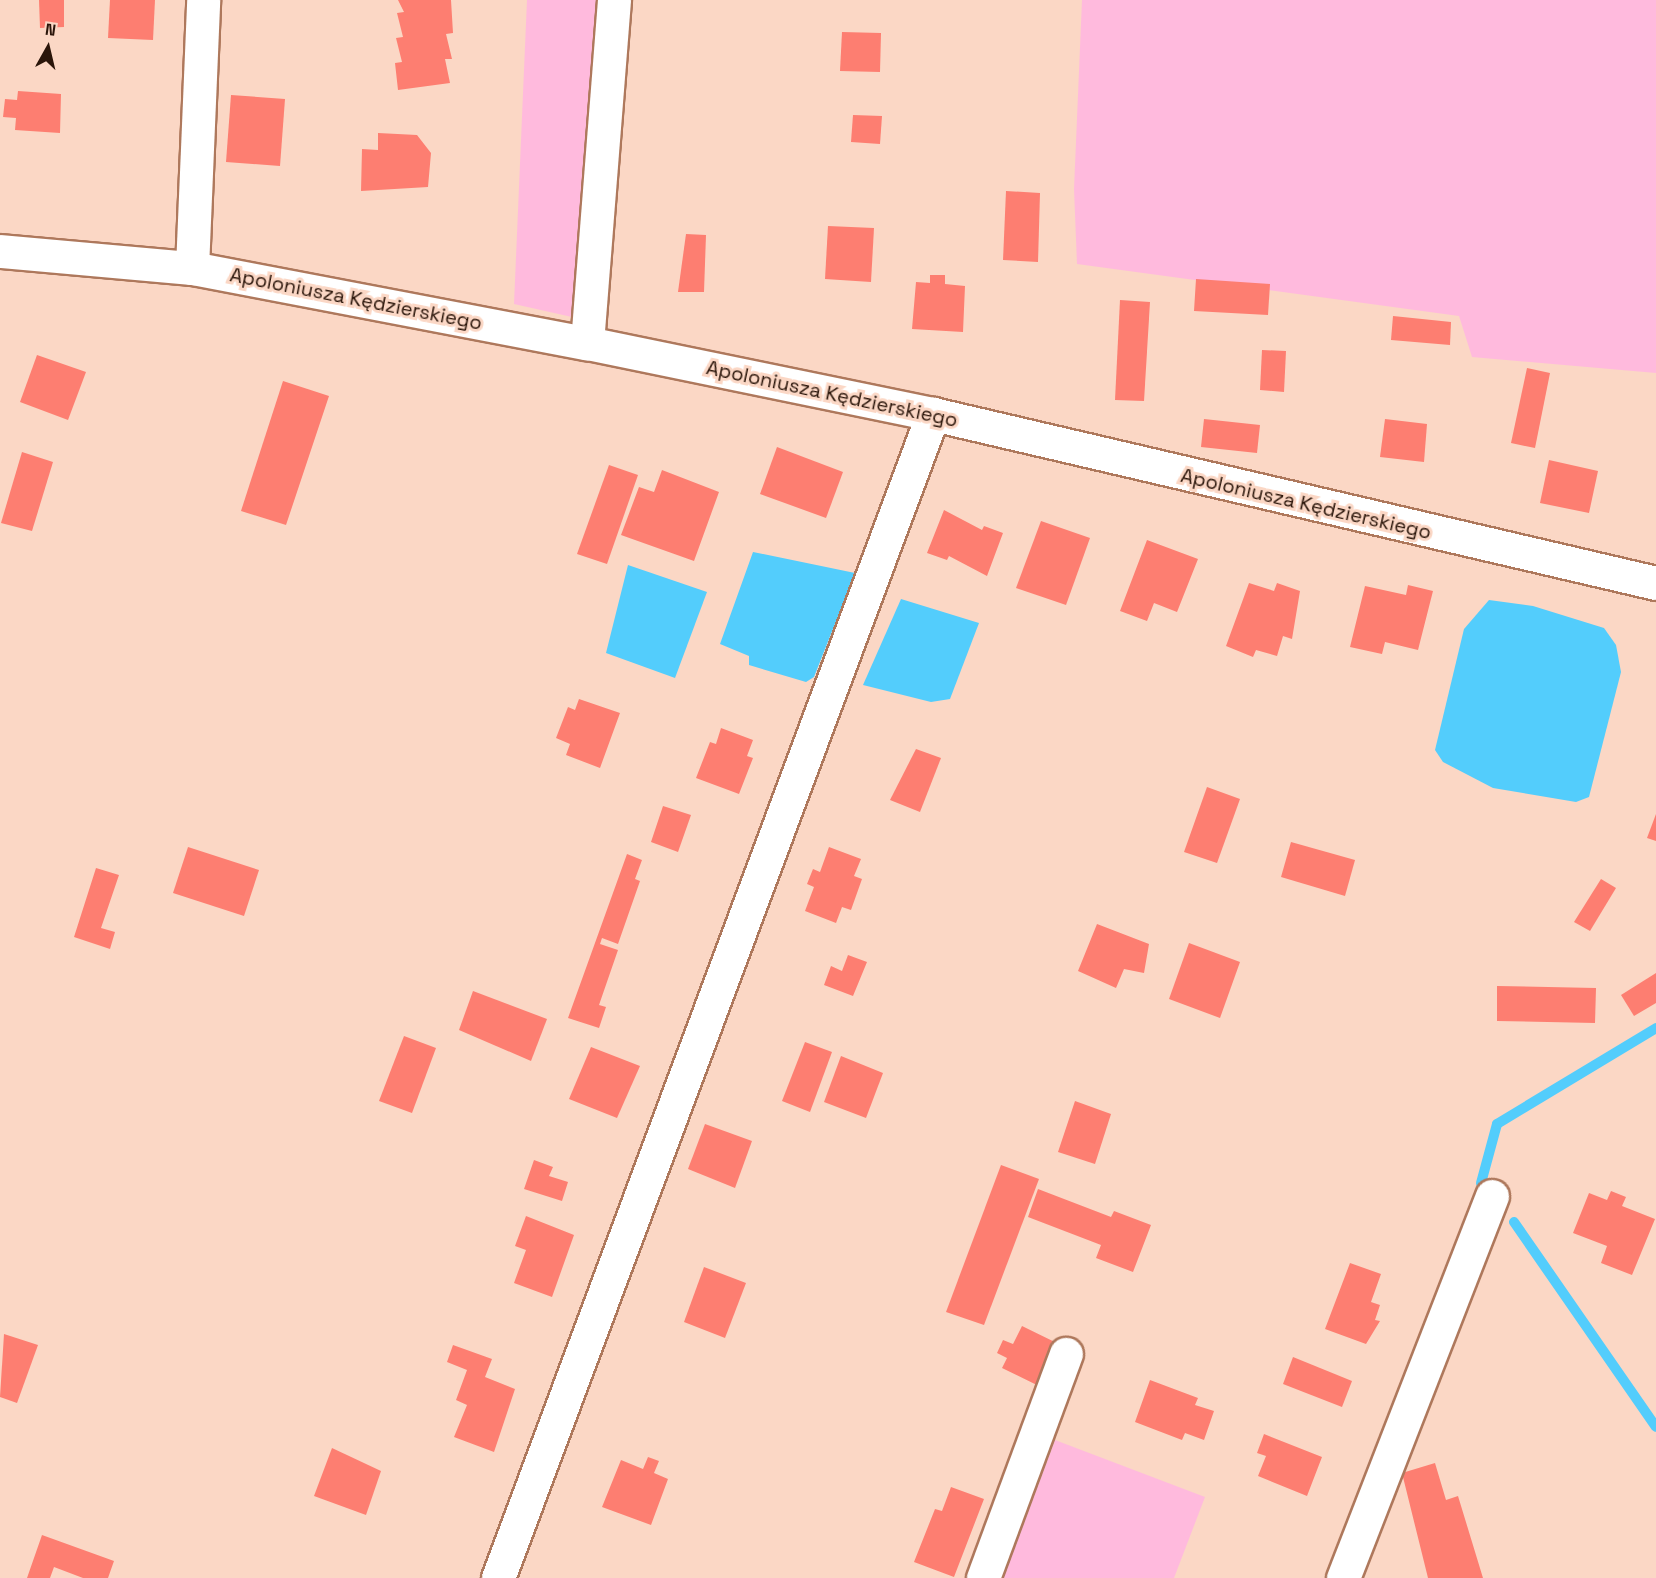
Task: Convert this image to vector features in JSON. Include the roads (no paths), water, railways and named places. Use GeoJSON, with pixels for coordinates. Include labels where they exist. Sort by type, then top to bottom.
{"type":"FeatureCollection","features":[{"type":"Feature","properties":{"kind":"street"},"geometry":{"type":"LineString","coordinates":[[192,268],[203,0]]}},
{"type":"Feature","properties":{"kind":"street"},"geometry":{"type":"LineString","coordinates":[[587,343],[614,0]]}},
{"type":"Feature","properties":{"kind":"street","name":"Apoloniusza Kędzierskiego"},"geometry":{"type":"LineString","coordinates":[[0,251],[192,268],[587,343],[933,414],[1656,583]]}},
{"type":"Feature","properties":{"kind":"street"},"geometry":{"type":"LineString","coordinates":[[498,1578],[933,414]]}},
{"type":"Feature","properties":{"kind":"street"},"geometry":{"type":"LineString","coordinates":[[1342,1578],[1492,1196]]}},
{"type":"Feature","properties":{"kind":"street"},"geometry":{"type":"LineString","coordinates":[[983,1578],[1066,1354]]}},
{"type":"Feature","properties":{"kind":"water"},"geometry":{"type":"Polygon","coordinates":[[[753,552],[855,573],[814,677],[806,682],[749,665],[749,656],[720,644],[753,552]]]}},
{"type":"Feature","properties":{"kind":"water"},"geometry":{"type":"Polygon","coordinates":[[[628,565],[707,592],[675,678],[606,653],[628,565]]]}},
{"type":"Feature","properties":{"kind":"water"},"geometry":{"type":"Polygon","coordinates":[[[901,599],[979,623],[950,699],[931,702],[863,685],[901,599]]]}},
{"type":"Feature","properties":{"kind":"water"},"geometry":{"type":"Polygon","coordinates":[[[1489,600],[1533,606],[1604,628],[1616,645],[1621,672],[1589,797],[1576,802],[1493,788],[1443,762],[1435,750],[1464,629],[1489,600]]]}},
{"type":"Feature","properties":{"kind":"waterway"},"geometry":{"type":"LineString","coordinates":[[1481,1183],[1497,1124],[1656,1028]]}},
{"type":"Feature","properties":{"kind":"waterway"},"geometry":{"type":"LineString","coordinates":[[1514,1222],[1656,1427]]}}]}
